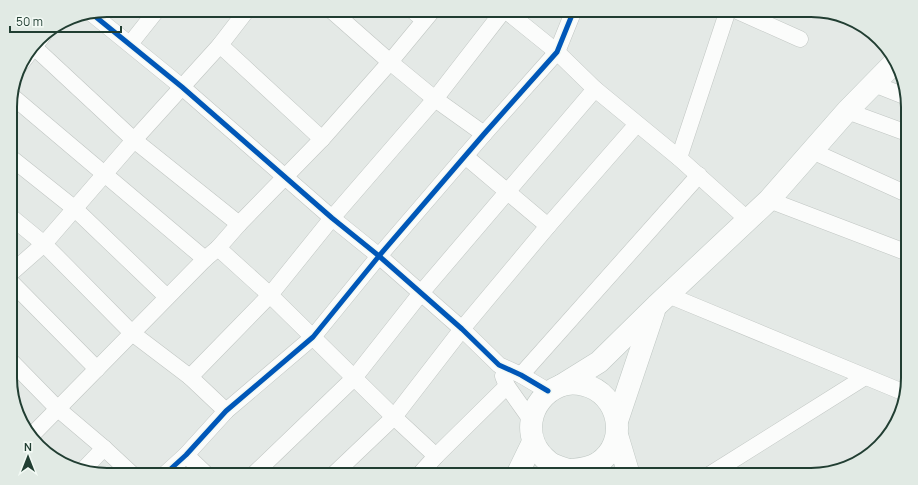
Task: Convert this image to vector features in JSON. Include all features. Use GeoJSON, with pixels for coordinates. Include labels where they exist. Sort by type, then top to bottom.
{"type":"FeatureCollection","features":[{"type":"Feature","properties":{"kind":"main road"},"geometry":{"type":"LineString","coordinates":[[560,468],[540,454],[533,442],[531,420],[536,404],[555,388],[599,362],[747,218],[769,200],[847,111],[891,66]]}},
{"type":"Feature","properties":{"kind":"main road"},"geometry":{"type":"LineString","coordinates":[[585,468],[599,462],[610,450],[662,300]]}},
{"type":"Feature","properties":{"kind":"main road"},"geometry":{"type":"LineString","coordinates":[[555,388],[577,383],[591,387],[604,395],[613,407],[627,468]]}},
{"type":"Feature","properties":{"kind":"main road"},"geometry":{"type":"LineString","coordinates":[[520,468],[533,442]]}},
{"type":"Feature","properties":{"kind":"street"},"geometry":{"type":"LineString","coordinates":[[130,44],[151,17]]}},
{"type":"Feature","properties":{"kind":"street"},"geometry":{"type":"LineString","coordinates":[[17,268],[44,244],[134,140],[220,45],[242,17]]}},
{"type":"Feature","properties":{"kind":"street"},"geometry":{"type":"LineString","coordinates":[[339,17],[434,99],[484,134]]}},
{"type":"Feature","properties":{"kind":"street"},"geometry":{"type":"LineString","coordinates":[[35,432],[167,297],[218,248],[239,224],[322,139],[427,17]]}},
{"type":"Feature","properties":{"kind":"street"},"geometry":{"type":"LineString","coordinates":[[190,378],[270,295],[332,218],[434,99],[498,17]]}},
{"type":"Feature","properties":{"kind":"street"},"geometry":{"type":"LineString","coordinates":[[513,17],[558,52],[595,89],[679,158],[747,218]]}},
{"type":"Feature","properties":{"kind":"street"},"geometry":{"type":"LineString","coordinates":[[172,468],[186,455],[226,411],[313,337],[379,256],[484,134],[558,52],[571,17]]}},
{"type":"Feature","properties":{"kind":"street"},"geometry":{"type":"LineString","coordinates":[[679,158],[726,17]]}},
{"type":"Feature","properties":{"kind":"street"},"geometry":{"type":"LineString","coordinates":[[751,17],[800,39]]}},
{"type":"Feature","properties":{"kind":"street"},"geometry":{"type":"LineString","coordinates":[[97,18],[182,87],[332,218],[379,256],[499,365],[555,388]]}},
{"type":"Feature","properties":{"kind":"street"},"geometry":{"type":"LineString","coordinates":[[220,45],[322,139]]}},
{"type":"Feature","properties":{"kind":"street"},"geometry":{"type":"LineString","coordinates":[[37,50],[134,140],[239,224]]}},
{"type":"Feature","properties":{"kind":"street"},"geometry":{"type":"LineString","coordinates":[[874,84],[900,94]]}},
{"type":"Feature","properties":{"kind":"street"},"geometry":{"type":"LineString","coordinates":[[260,468],[354,378],[420,293],[595,89]]}},
{"type":"Feature","properties":{"kind":"street"},"geometry":{"type":"LineString","coordinates":[[17,100],[205,259]]}},
{"type":"Feature","properties":{"kind":"street"},"geometry":{"type":"LineString","coordinates":[[847,111],[901,131]]}},
{"type":"Feature","properties":{"kind":"street"},"geometry":{"type":"LineString","coordinates":[[340,468],[394,417],[462,330],[548,226],[636,124]]}},
{"type":"Feature","properties":{"kind":"street"},"geometry":{"type":"LineString","coordinates":[[812,151],[901,191]]}},
{"type":"Feature","properties":{"kind":"street"},"geometry":{"type":"LineString","coordinates":[[465,156],[548,226]]}},
{"type":"Feature","properties":{"kind":"street"},"geometry":{"type":"LineString","coordinates":[[17,163],[74,208],[167,297]]}},
{"type":"Feature","properties":{"kind":"street"},"geometry":{"type":"LineString","coordinates":[[521,375],[698,175]]}},
{"type":"Feature","properties":{"kind":"street"},"geometry":{"type":"LineString","coordinates":[[769,200],[901,250]]}},
{"type":"Feature","properties":{"kind":"street"},"geometry":{"type":"LineString","coordinates":[[17,222],[44,244],[132,333],[190,378],[226,411]]}},
{"type":"Feature","properties":{"kind":"street"},"geometry":{"type":"LineString","coordinates":[[218,248],[270,295],[394,417],[436,456]]}},
{"type":"Feature","properties":{"kind":"street"},"geometry":{"type":"LineString","coordinates":[[17,288],[97,369]]}},
{"type":"Feature","properties":{"kind":"street"},"geometry":{"type":"LineString","coordinates":[[662,300],[900,391]]}},
{"type":"Feature","properties":{"kind":"street"},"geometry":{"type":"LineString","coordinates":[[499,365],[507,386],[531,420]]}},
{"type":"Feature","properties":{"kind":"street"},"geometry":{"type":"LineString","coordinates":[[17,367],[58,409],[125,468]]}},
{"type":"Feature","properties":{"kind":"street"},"geometry":{"type":"LineString","coordinates":[[720,468],[865,377]]}},
{"type":"Feature","properties":{"kind":"street"},"geometry":{"type":"LineString","coordinates":[[425,468],[507,386]]}},
{"type":"Feature","properties":{"kind":"street"},"geometry":{"type":"LineString","coordinates":[[88,466],[104,448]]}},
{"type":"Feature","properties":{"kind":"street"},"geometry":{"type":"LineString","coordinates":[[186,455],[200,468]]}},
{"type":"Feature","properties":{"kind":"cycle path"},"geometry":{"type":"LineString","coordinates":[[172,468],[186,455],[226,411],[313,337],[379,256],[557,52],[571,17]]}},
{"type":"Feature","properties":{"kind":"cycle path"},"geometry":{"type":"LineString","coordinates":[[97,18],[182,87],[332,218],[379,256],[462,329],[499,365],[521,375],[548,391]]}}]}
